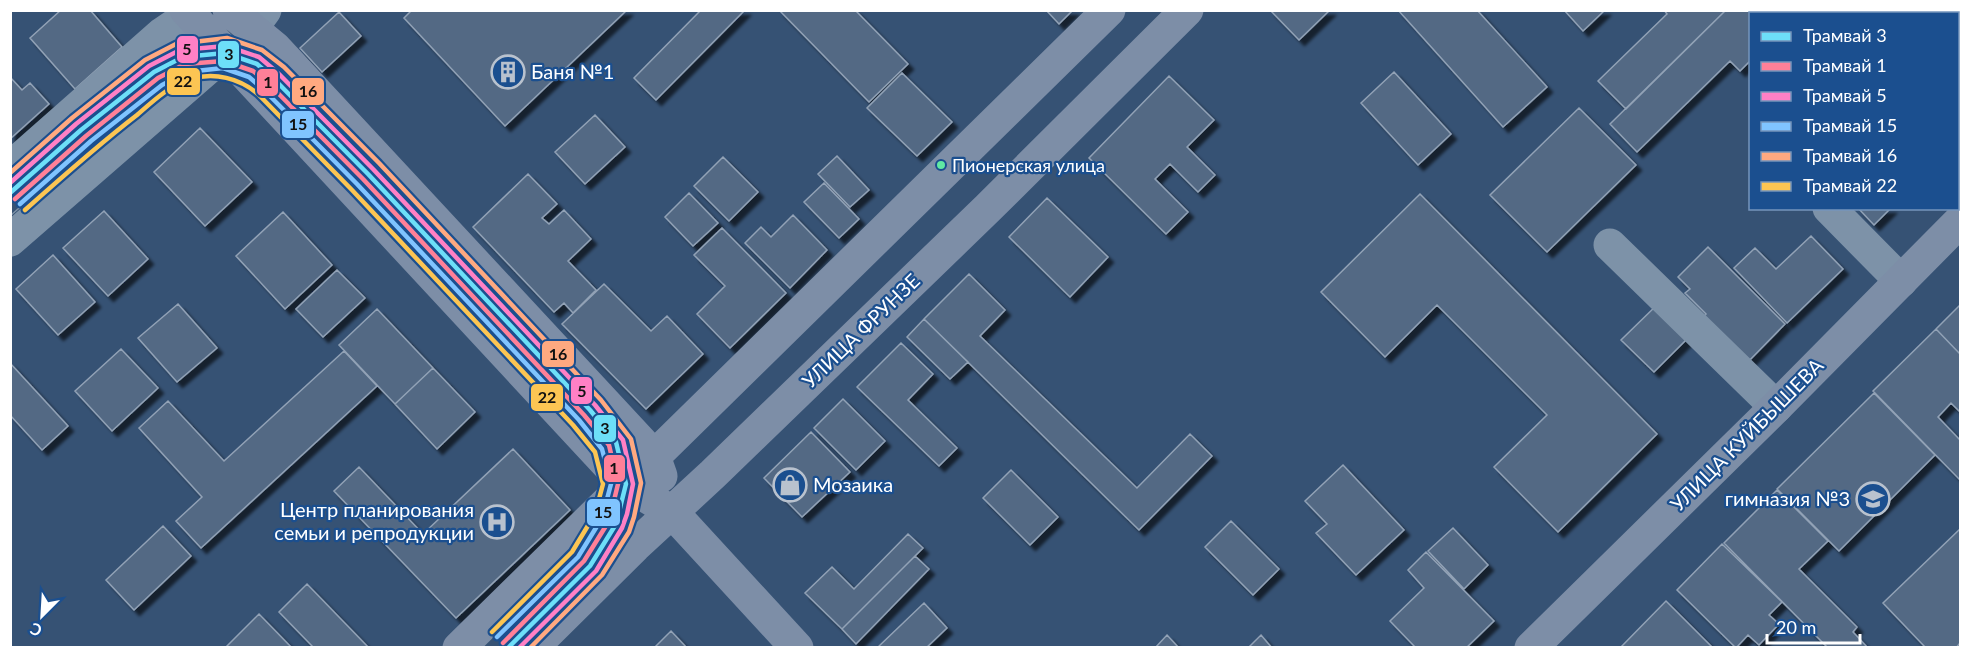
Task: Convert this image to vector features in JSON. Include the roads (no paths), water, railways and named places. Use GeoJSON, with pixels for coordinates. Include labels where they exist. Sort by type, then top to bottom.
{"type":"FeatureCollection","features":[{"type":"Feature","properties":{"kind":"main road"},"geometry":{"type":"LineString","coordinates":[[459,648],[1109,10]]}},
{"type":"Feature","properties":{"kind":"main road","name":"УЛИЦА ФРУНЗЕ"},"geometry":{"type":"LineString","coordinates":[[532,648],[988,208],[1187,10]]}},
{"type":"Feature","properties":{"kind":"main road"},"geometry":{"type":"LineString","coordinates":[[191,12],[225,53],[626,484],[672,512],[797,648]]}},
{"type":"Feature","properties":{"kind":"main road"},"geometry":{"type":"LineString","coordinates":[[225,53],[249,16],[275,48],[654,456],[672,512]]}},
{"type":"Feature","properties":{"kind":"main road","name":"УЛИЦА КУЙБЫШЕВА"},"geometry":{"type":"LineString","coordinates":[[1532,648],[1960,221]]}},
{"type":"Feature","properties":{"kind":"street"},"geometry":{"type":"LineString","coordinates":[[10,168],[162,34],[191,12]]}},
{"type":"Feature","properties":{"kind":"street"},"geometry":{"type":"LineString","coordinates":[[10,240],[225,53]]}},
{"type":"Feature","properties":{"kind":"street"},"geometry":{"type":"LineString","coordinates":[[1831,210],[1901,281]]}},
{"type":"Feature","properties":{"kind":"street"},"geometry":{"type":"LineString","coordinates":[[1610,245],[1776,406]]}},
{"type":"Feature","properties":{"kind":"tram line","name":"16"},"geometry":{"type":"LineString","coordinates":[[10,173],[72,118],[145,60],[176,44],[227,38],[262,50],[284,67],[379,163],[601,400],[631,439],[641,483],[629,532],[602,575],[530,648]]}},
{"type":"Feature","properties":{"kind":"tram line","name":"5"},"geometry":{"type":"LineString","coordinates":[[10,183],[76,124],[149,66],[180,50],[226,46],[259,57],[278,73],[373,169],[595,405],[623,440],[633,484],[622,528],[596,571],[519,648]]}},
{"type":"Feature","properties":{"kind":"tram line","name":"3"},"geometry":{"type":"LineString","coordinates":[[10,193],[81,130],[154,72],[183,57],[225,53],[257,64],[273,78],[368,174],[590,410],[616,442],[626,484],[616,524],[590,566],[508,648]]}},
{"type":"Feature","properties":{"kind":"tram line","name":"1"},"geometry":{"type":"LineString","coordinates":[[15,199],[86,136],[158,78],[185,64],[224,61],[253,71],[268,83],[363,179],[584,415],[609,445],[618,484],[609,521],[584,561],[503,643]]}},
{"type":"Feature","properties":{"kind":"tram line","name":"15"},"geometry":{"type":"LineString","coordinates":[[20,204],[91,141],[162,85],[187,72],[223,68],[249,77],[263,89],[357,184],[579,420],[602,449],[611,484],[602,518],[578,557],[497,637]]}},
{"type":"Feature","properties":{"kind":"tram line","name":"22"},"geometry":{"type":"LineString","coordinates":[[25,210],[155,99],[183,82],[199,77],[217,76],[235,80],[258,94],[352,190],[573,425],[595,452],[603,484],[595,514],[572,552],[492,632]]}},
{"type":"Feature","properties":{"kind":"tram line"},"geometry":{"type":"LineString","coordinates":[[10,216],[43,187],[81,130]]}},
{"type":"Feature","properties":{"kind":"place","name":"Баня №1"},"geometry":{"type":"Point","coordinates":[508,72]}},
{"type":"Feature","properties":{"kind":"place","name":"Пионерская улица"},"geometry":{"type":"Point","coordinates":[941,165]}},
{"type":"Feature","properties":{"kind":"place","name":"Мозаика"},"geometry":{"type":"Point","coordinates":[790,485]}},
{"type":"Feature","properties":{"kind":"place","name":"гимназия №3"},"geometry":{"type":"Point","coordinates":[1873,499]}},
{"type":"Feature","properties":{"kind":"place","name":"Центр планирования семьи и репродукции"},"geometry":{"type":"Point","coordinates":[497,522]}}]}
